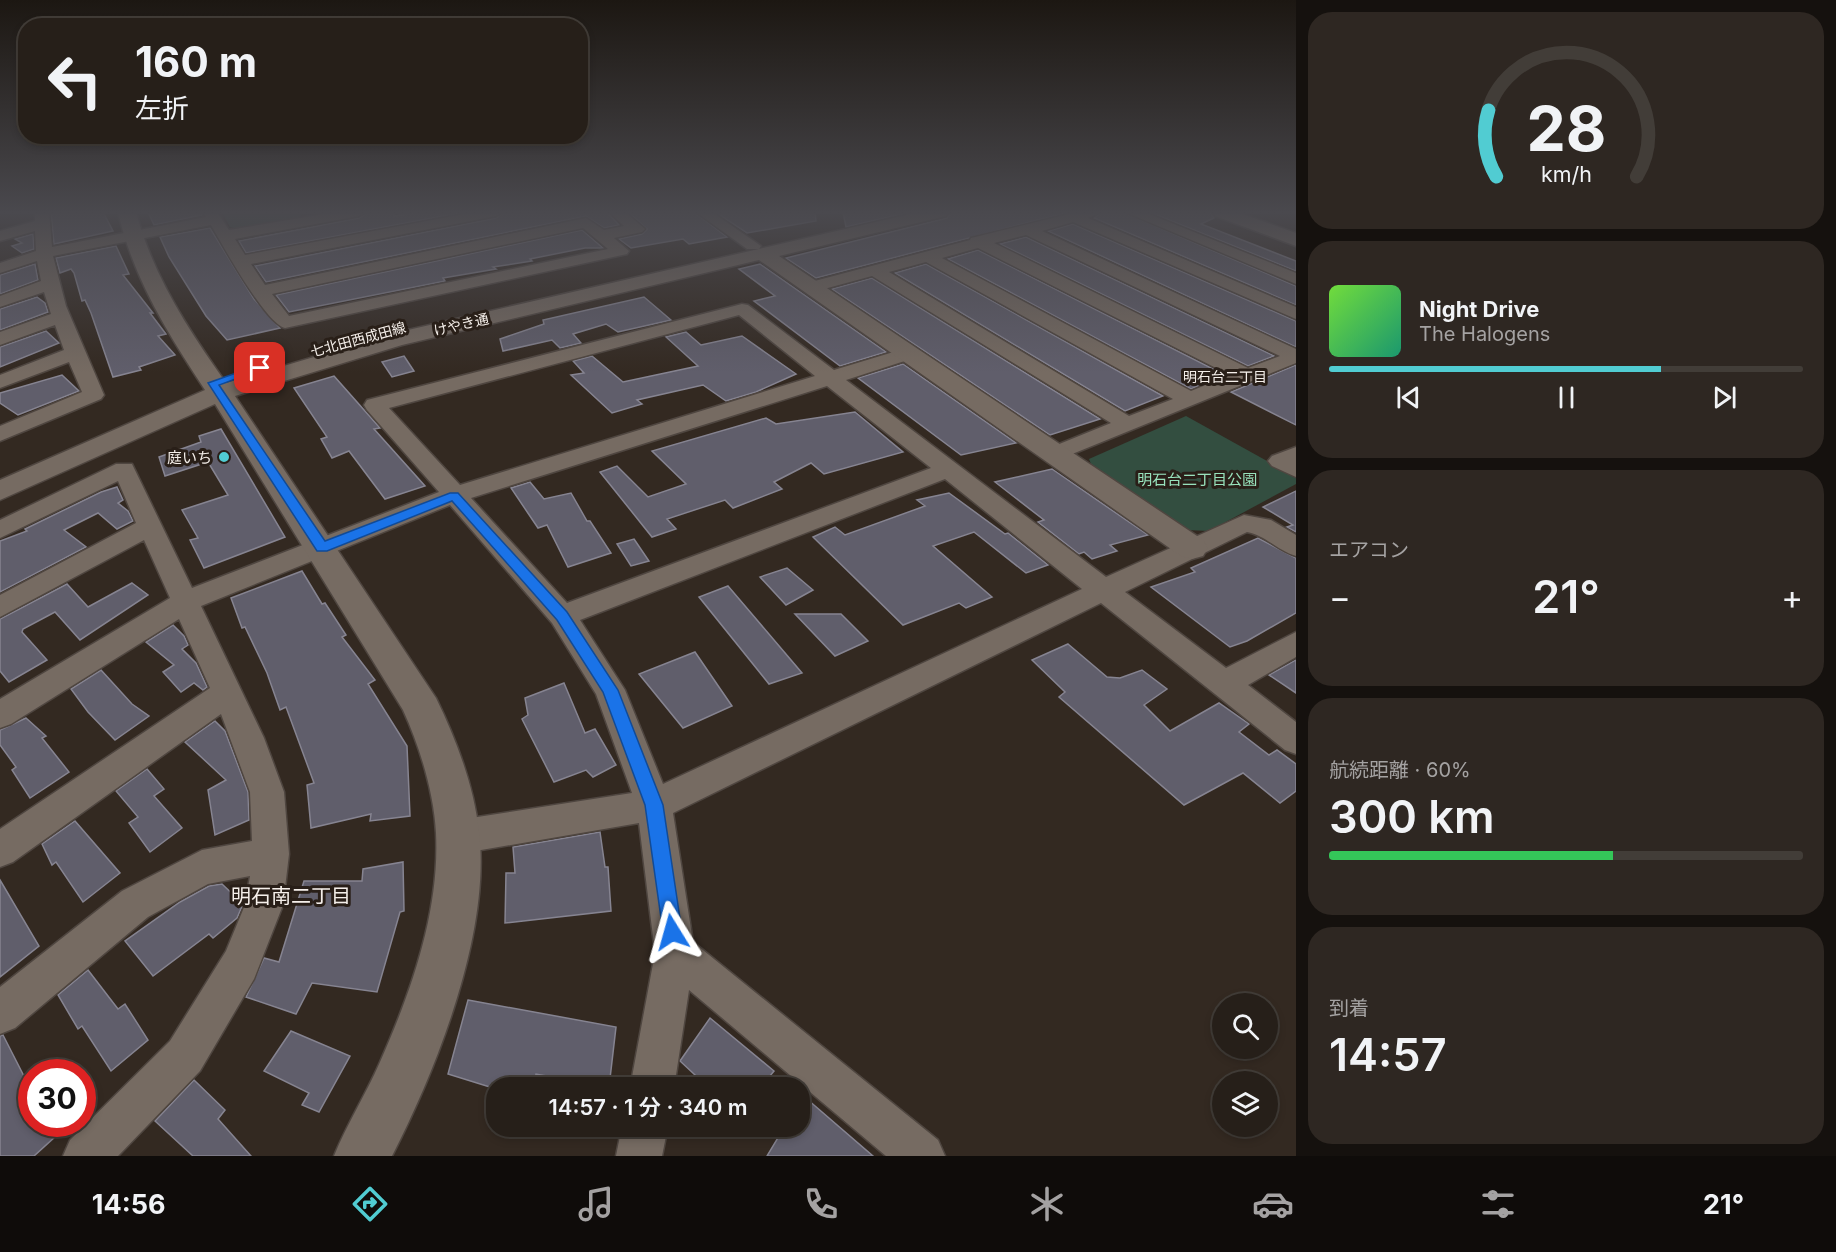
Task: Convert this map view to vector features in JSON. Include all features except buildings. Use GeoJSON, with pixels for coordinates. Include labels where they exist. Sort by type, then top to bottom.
{"type":"FeatureCollection","features":[{"type":"Feature","properties":{"kind":"street"},"geometry":{"type":"LineString","coordinates":[[0,434],[94,395],[75,353],[50,284],[47,266]]}},
{"type":"Feature","properties":{"kind":"street"},"geometry":{"type":"LineString","coordinates":[[146,266],[161,296],[216,388],[322,548],[422,710],[444,774],[458,837],[453,902],[442,957],[426,1011],[397,1084],[362,1156]]}},
{"type":"Feature","properties":{"kind":"street"},"geometry":{"type":"LineString","coordinates":[[243,266],[285,322],[551,266]]}},
{"type":"Feature","properties":{"kind":"street"},"geometry":{"type":"LineString","coordinates":[[260,291],[379,266]]}},
{"type":"Feature","properties":{"kind":"street"},"geometry":{"type":"LineString","coordinates":[[446,266],[461,285]]}},
{"type":"Feature","properties":{"kind":"street","name":"けやき通"},"geometry":{"type":"LineString","coordinates":[[0,491],[216,388],[395,340],[694,266]]}},
{"type":"Feature","properties":{"kind":"street"},"geometry":{"type":"LineString","coordinates":[[782,266],[1192,548]]}},
{"type":"Feature","properties":{"kind":"street"},"geometry":{"type":"LineString","coordinates":[[813,287],[894,266]]}},
{"type":"Feature","properties":{"kind":"street"},"geometry":{"type":"LineString","coordinates":[[945,266],[1191,400]]}},
{"type":"Feature","properties":{"kind":"street"},"geometry":{"type":"LineString","coordinates":[[1027,266],[1249,377]]}},
{"type":"Feature","properties":{"kind":"street"},"geometry":{"type":"LineString","coordinates":[[1105,266],[1296,356]]}},
{"type":"Feature","properties":{"kind":"street"},"geometry":{"type":"LineString","coordinates":[[1186,266],[1296,314]]}},
{"type":"Feature","properties":{"kind":"street"},"geometry":{"type":"LineString","coordinates":[[1264,266],[1296,279]]}},
{"type":"Feature","properties":{"kind":"street"},"geometry":{"type":"LineString","coordinates":[[875,271],[1129,425]]}},
{"type":"Feature","properties":{"kind":"street"},"geometry":{"type":"LineString","coordinates":[[0,302],[50,284]]}},
{"type":"Feature","properties":{"kind":"street"},"geometry":{"type":"LineString","coordinates":[[654,1077],[675,953],[654,805],[610,690],[562,616],[375,405],[742,309],[1296,740]]}},
{"type":"Feature","properties":{"kind":"street"},"geometry":{"type":"LineString","coordinates":[[0,339],[62,316]]}},
{"type":"Feature","properties":{"kind":"street"},"geometry":{"type":"LineString","coordinates":[[0,382],[75,353]]}},
{"type":"Feature","properties":{"kind":"street"},"geometry":{"type":"LineString","coordinates":[[0,715],[186,601],[454,495],[907,354]]}},
{"type":"Feature","properties":{"kind":"street"},"geometry":{"type":"LineString","coordinates":[[1055,454],[1296,356]]}},
{"type":"Feature","properties":{"kind":"street"},"geometry":{"type":"LineString","coordinates":[[0,476],[216,388]]}},
{"type":"Feature","properties":{"kind":"street"},"geometry":{"type":"LineString","coordinates":[[1296,454],[1280,461],[1296,470]]}},
{"type":"Feature","properties":{"kind":"street"},"geometry":{"type":"LineString","coordinates":[[0,530],[124,469],[228,692],[267,792],[271,854],[264,905],[240,965],[185,1056],[86,1156]]}},
{"type":"Feature","properties":{"kind":"street"},"geometry":{"type":"LineString","coordinates":[[562,616],[948,470]]}},
{"type":"Feature","properties":{"kind":"street"},"geometry":{"type":"LineString","coordinates":[[458,837],[654,805],[1244,523],[1262,526],[1296,547]]}},
{"type":"Feature","properties":{"kind":"street"},"geometry":{"type":"LineString","coordinates":[[0,607],[150,526]]}},
{"type":"Feature","properties":{"kind":"street"},"geometry":{"type":"LineString","coordinates":[[1223,684],[1296,643]]}},
{"type":"Feature","properties":{"kind":"street"},"geometry":{"type":"LineString","coordinates":[[0,850],[228,692]]}},
{"type":"Feature","properties":{"kind":"street"},"geometry":{"type":"LineString","coordinates":[[0,1013],[135,904],[202,868],[271,854]]}},
{"type":"Feature","properties":{"kind":"street"},"geometry":{"type":"LineString","coordinates":[[675,953],[922,1156]]}},
{"type":"Feature","properties":{"kind":"street"},"geometry":{"type":"LineString","coordinates":[[639,1156],[643,1137]]}},
{"type":"Feature","properties":{"kind":"green space","name":"明石台二丁目公園"},"geometry":{"type":"Polygon","coordinates":[[[1186,416],[1296,477],[1296,484],[1209,531],[1186,530],[1093,469],[1089,459],[1186,416]]]}},
{"type":"Feature","properties":{"kind":"place","name":"庭いち"},"geometry":{"type":"Point","coordinates":[224,457]}},
{"type":"Feature","properties":{"kind":"district","name":"明石台二丁目"},"geometry":{"type":"Point","coordinates":[1225,376]}},
{"type":"Feature","properties":{"kind":"district","name":"明石南二丁目"},"geometry":{"type":"Point","coordinates":[291,896]}},
{"type":"Feature","properties":{"kind":"route"},"geometry":{"type":"LineString","coordinates":[[260,368],[213,383],[322,548],[454,495],[562,616],[610,690],[654,805],[672,932]]}}]}
